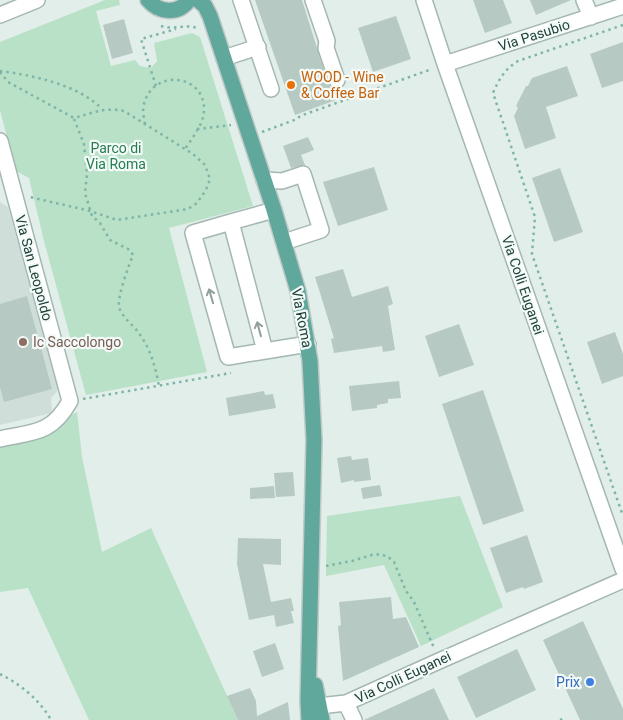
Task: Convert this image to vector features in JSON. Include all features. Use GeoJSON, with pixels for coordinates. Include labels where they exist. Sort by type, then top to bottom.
{"type":"FeatureCollection","features":[{"type":"Feature","properties":{"kind":"main road"},"geometry":{"type":"LineString","coordinates":[[148,0],[153,6],[168,11],[182,7],[190,0]]}},
{"type":"Feature","properties":{"kind":"main road","name":"Via Roma"},"geometry":{"type":"LineString","coordinates":[[198,0],[205,6],[210,16],[274,210],[298,290],[308,344],[314,440],[309,720]]}},
{"type":"Feature","properties":{"kind":"main road","name":"Via Roma"},"geometry":{"type":"LineString","coordinates":[[309,654],[321,713]]}},
{"type":"Feature","properties":{"kind":"street"},"geometry":{"type":"LineString","coordinates":[[0,15],[37,0]]}},
{"type":"Feature","properties":{"kind":"street"},"geometry":{"type":"LineString","coordinates":[[241,0],[271,89]]}},
{"type":"Feature","properties":{"kind":"street"},"geometry":{"type":"LineString","coordinates":[[313,0],[328,40],[326,48],[337,80]]}},
{"type":"Feature","properties":{"kind":"street","name":"Via Colli Euganei"},"geometry":{"type":"LineString","coordinates":[[424,0],[623,569]]}},
{"type":"Feature","properties":{"kind":"street"},"geometry":{"type":"LineString","coordinates":[[584,0],[591,17]]}},
{"type":"Feature","properties":{"kind":"street","name":"Via Pasubio"},"geometry":{"type":"LineString","coordinates":[[445,64],[623,6]]}},
{"type":"Feature","properties":{"kind":"street"},"geometry":{"type":"LineString","coordinates":[[224,58],[258,47]]}},
{"type":"Feature","properties":{"kind":"street","name":"Via San Leopoldo"},"geometry":{"type":"LineString","coordinates":[[0,140],[70,401]]}},
{"type":"Feature","properties":{"kind":"street"},"geometry":{"type":"LineString","coordinates":[[264,180],[282,181],[303,174],[321,230],[284,242]]}},
{"type":"Feature","properties":{"kind":"street"},"geometry":{"type":"LineString","coordinates":[[274,210],[193,233],[228,357],[308,344]]}},
{"type":"Feature","properties":{"kind":"street"},"geometry":{"type":"LineString","coordinates":[[231,222],[265,351]]}},
{"type":"Feature","properties":{"kind":"street"},"geometry":{"type":"LineString","coordinates":[[0,439],[41,430],[54,423],[70,401]]}},
{"type":"Feature","properties":{"kind":"street","name":"Via Colli Euganei"},"geometry":{"type":"LineString","coordinates":[[321,713],[346,704],[439,660],[623,580]]}},
{"type":"Feature","properties":{"kind":"street"},"geometry":{"type":"LineString","coordinates":[[346,704],[354,720]]}},
{"type":"Feature","properties":{"kind":"path"},"geometry":{"type":"LineString","coordinates":[[623,24],[518,60],[508,67],[499,78],[493,93],[534,217],[532,254],[623,516]]}},
{"type":"Feature","properties":{"kind":"path"},"geometry":{"type":"LineString","coordinates":[[156,86],[141,40],[176,29]]}},
{"type":"Feature","properties":{"kind":"path"},"geometry":{"type":"LineString","coordinates":[[261,133],[297,119],[300,116],[445,64]]}},
{"type":"Feature","properties":{"kind":"path"},"geometry":{"type":"LineString","coordinates":[[0,71],[30,75],[59,85],[85,96],[103,110]]}},
{"type":"Feature","properties":{"kind":"path"},"geometry":{"type":"LineString","coordinates":[[0,71],[8,82],[74,118],[84,144],[87,174],[85,193],[92,216],[100,223],[110,240],[130,250],[133,255],[120,294],[119,306],[122,315],[146,343],[153,359],[159,386]]}},
{"type":"Feature","properties":{"kind":"path"},"geometry":{"type":"LineString","coordinates":[[145,124],[144,105],[149,94],[156,86],[173,78],[184,81],[195,88],[202,98],[204,111],[197,129],[185,149]]}},
{"type":"Feature","properties":{"kind":"path"},"geometry":{"type":"LineString","coordinates":[[14,193],[55,204],[90,210],[117,220],[188,209],[197,203],[206,190],[210,178],[205,165],[193,154],[124,111],[111,108],[95,110],[74,118]]}},
{"type":"Feature","properties":{"kind":"path"},"geometry":{"type":"LineString","coordinates":[[197,129],[232,124]]}},
{"type":"Feature","properties":{"kind":"path"},"geometry":{"type":"LineString","coordinates":[[70,401],[233,373]]}},
{"type":"Feature","properties":{"kind":"path"},"geometry":{"type":"LineString","coordinates":[[322,567],[375,554],[387,556],[394,562],[439,660]]}},
{"type":"Feature","properties":{"kind":"path"},"geometry":{"type":"LineString","coordinates":[[0,674],[12,680],[31,695],[47,712],[51,720]]}},
{"type":"Feature","properties":{"kind":"path"},"geometry":{"type":"LineString","coordinates":[[560,720],[564,718]]}},
{"type":"Feature","properties":{"kind":"shaded area","name":"Ic Saccolongo"},"geometry":{"type":"Polygon","coordinates":[[[0,202],[8,207],[59,389],[51,398],[52,413],[0,425],[0,202]]]}},
{"type":"Feature","properties":{"kind":"green space","name":"Parco di Via Roma"},"geometry":{"type":"Polygon","coordinates":[[[105,0],[119,0],[120,5],[96,11],[111,66],[135,60],[140,66],[151,68],[157,61],[154,43],[192,33],[200,37],[253,206],[169,228],[207,372],[86,395],[29,178],[16,171],[0,110],[0,42],[105,0]]]}},
{"type":"Feature","properties":{"kind":"green space"},"geometry":{"type":"Polygon","coordinates":[[[77,412],[82,457],[102,552],[151,528],[238,720],[89,720],[28,588],[0,592],[0,447],[27,442],[47,435],[56,430],[70,416],[77,412]]]}},
{"type":"Feature","properties":{"kind":"green space"},"geometry":{"type":"Polygon","coordinates":[[[460,496],[503,607],[421,646],[384,565],[326,576],[327,516],[460,496]]]}},
{"type":"Feature","properties":{"kind":"building"},"geometry":{"type":"Polygon","coordinates":[[[255,0],[302,0],[328,83],[336,100],[295,115],[255,0]]]}},
{"type":"Feature","properties":{"kind":"building"},"geometry":{"type":"Polygon","coordinates":[[[473,0],[503,0],[512,23],[485,33],[473,0]]]}},
{"type":"Feature","properties":{"kind":"building"},"geometry":{"type":"Polygon","coordinates":[[[530,0],[571,0],[536,15],[530,0]]]}},
{"type":"Feature","properties":{"kind":"building"},"geometry":{"type":"Polygon","coordinates":[[[396,16],[411,59],[373,72],[358,28],[396,16]]]}},
{"type":"Feature","properties":{"kind":"building"},"geometry":{"type":"Polygon","coordinates":[[[124,19],[133,53],[112,59],[103,25],[124,19]]]}},
{"type":"Feature","properties":{"kind":"building"},"geometry":{"type":"Polygon","coordinates":[[[623,42],[623,81],[602,88],[590,54],[623,42]]]}},
{"type":"Feature","properties":{"kind":"building"},"geometry":{"type":"Polygon","coordinates":[[[567,66],[578,96],[546,107],[556,138],[525,149],[514,116],[518,108],[516,106],[526,86],[528,86],[532,78],[567,66]]]}},
{"type":"Feature","properties":{"kind":"building"},"geometry":{"type":"Polygon","coordinates":[[[308,137],[314,150],[301,155],[305,165],[291,168],[283,146],[308,137]]]}},
{"type":"Feature","properties":{"kind":"building"},"geometry":{"type":"Polygon","coordinates":[[[374,167],[388,210],[338,226],[323,182],[374,167]]]}},
{"type":"Feature","properties":{"kind":"building"},"geometry":{"type":"Polygon","coordinates":[[[560,168],[583,232],[554,242],[532,178],[560,168]]]}},
{"type":"Feature","properties":{"kind":"building"},"geometry":{"type":"Polygon","coordinates":[[[343,269],[352,297],[388,286],[393,304],[388,306],[395,350],[383,352],[382,346],[334,353],[331,339],[334,338],[315,277],[343,269]]]}},
{"type":"Feature","properties":{"kind":"building"},"geometry":{"type":"Polygon","coordinates":[[[27,296],[52,389],[4,402],[0,387],[0,304],[27,296]]]}},
{"type":"Feature","properties":{"kind":"building"},"geometry":{"type":"Polygon","coordinates":[[[459,324],[474,365],[439,377],[425,336],[459,324]]]}},
{"type":"Feature","properties":{"kind":"building"},"geometry":{"type":"Polygon","coordinates":[[[615,332],[623,354],[623,376],[602,384],[587,342],[615,332]]]}},
{"type":"Feature","properties":{"kind":"building"},"geometry":{"type":"Polygon","coordinates":[[[399,381],[401,398],[388,399],[388,403],[377,405],[377,408],[352,411],[349,386],[399,381]]]}},
{"type":"Feature","properties":{"kind":"building"},"geometry":{"type":"Polygon","coordinates":[[[483,390],[524,511],[483,525],[442,404],[483,390]]]}},
{"type":"Feature","properties":{"kind":"building"},"geometry":{"type":"Polygon","coordinates":[[[264,391],[265,395],[273,394],[276,408],[229,416],[226,398],[264,391]]]}},
{"type":"Feature","properties":{"kind":"building"},"geometry":{"type":"Polygon","coordinates":[[[351,456],[352,460],[368,458],[371,480],[354,482],[354,480],[341,483],[337,458],[351,456]]]}},
{"type":"Feature","properties":{"kind":"building"},"geometry":{"type":"Polygon","coordinates":[[[293,472],[295,496],[276,497],[274,473],[293,472]]]}},
{"type":"Feature","properties":{"kind":"building"},"geometry":{"type":"Polygon","coordinates":[[[380,485],[382,496],[363,499],[361,488],[380,485]]]}},
{"type":"Feature","properties":{"kind":"building"},"geometry":{"type":"Polygon","coordinates":[[[274,486],[275,498],[250,499],[250,488],[274,486]]]}},
{"type":"Feature","properties":{"kind":"building"},"geometry":{"type":"Polygon","coordinates":[[[527,535],[543,582],[506,593],[490,548],[527,535]]]}},
{"type":"Feature","properties":{"kind":"building"},"geometry":{"type":"Polygon","coordinates":[[[238,538],[281,539],[281,565],[263,564],[271,602],[291,598],[294,611],[291,611],[294,623],[276,627],[274,615],[249,620],[237,564],[238,538]]]}},
{"type":"Feature","properties":{"kind":"building"},"geometry":{"type":"Polygon","coordinates":[[[391,597],[393,619],[406,617],[419,647],[343,681],[338,626],[341,625],[339,602],[391,597]]]}},
{"type":"Feature","properties":{"kind":"building"},"geometry":{"type":"Polygon","coordinates":[[[583,621],[623,709],[623,720],[580,720],[543,640],[583,621]]]}},
{"type":"Feature","properties":{"kind":"building"},"geometry":{"type":"Polygon","coordinates":[[[275,643],[284,669],[262,677],[253,651],[275,643]]]}},
{"type":"Feature","properties":{"kind":"building"},"geometry":{"type":"Polygon","coordinates":[[[517,649],[536,690],[476,718],[457,677],[517,649]]]}},
{"type":"Feature","properties":{"kind":"building"},"geometry":{"type":"Polygon","coordinates":[[[250,688],[256,701],[257,716],[288,702],[290,720],[238,720],[227,696],[250,688]]]}},
{"type":"Feature","properties":{"kind":"building"},"geometry":{"type":"Polygon","coordinates":[[[434,688],[449,720],[364,720],[434,688]]]}},
{"type":"Feature","properties":{"kind":"place","name":"WOOD - Wine & Coffee Bar"},"geometry":{"type":"Point","coordinates":[291,85]}},
{"type":"Feature","properties":{"kind":"place","name":"Ic Saccolongo"},"geometry":{"type":"Point","coordinates":[23,342]}},
{"type":"Feature","properties":{"kind":"place","name":"Prix"},"geometry":{"type":"Point","coordinates":[590,682]}}]}
